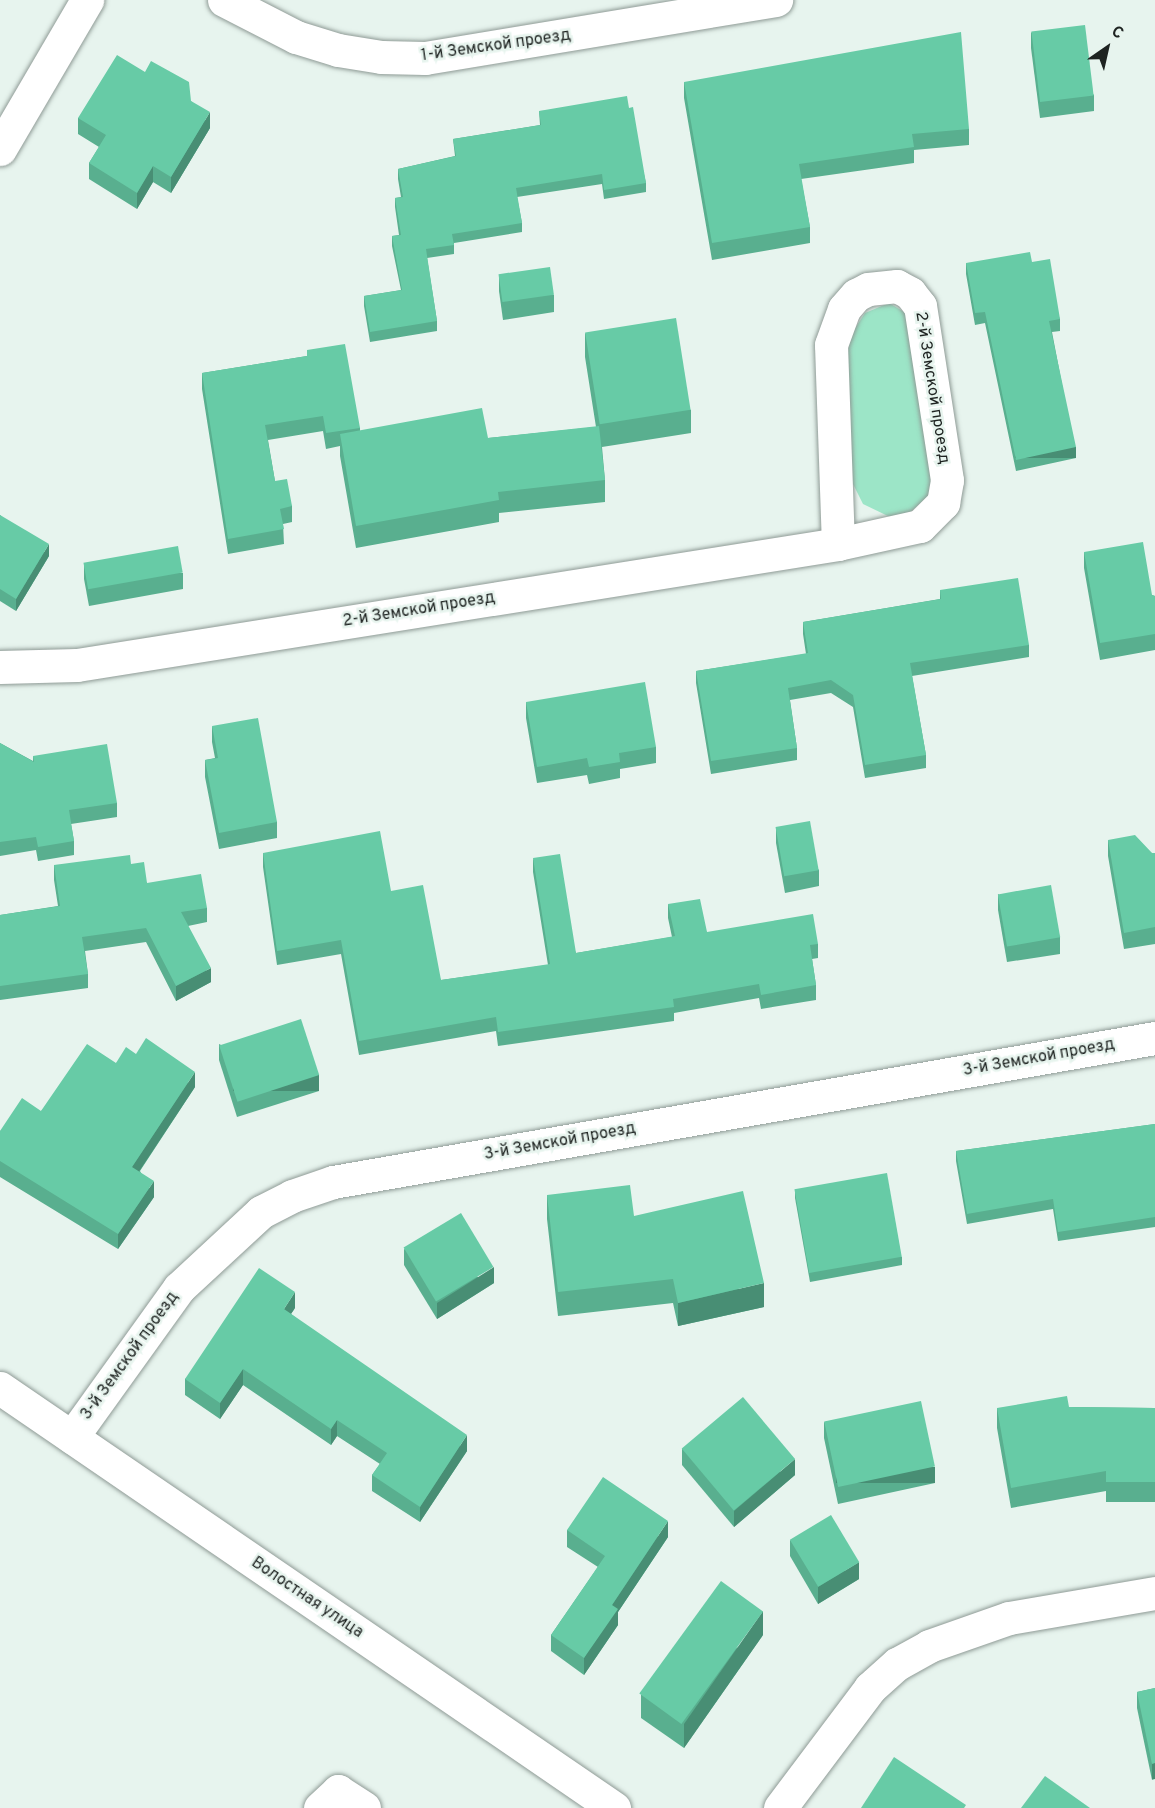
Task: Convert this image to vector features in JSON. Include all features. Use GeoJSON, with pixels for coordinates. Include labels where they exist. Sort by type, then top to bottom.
{"type":"FeatureCollection","features":[{"type":"Feature","properties":{"kind":"street"},"geometry":{"type":"LineString","coordinates":[[0,149],[87,0]]}},
{"type":"Feature","properties":{"kind":"street","name":"1-й Земской проезд"},"geometry":{"type":"LineString","coordinates":[[224,0],[296,37],[338,50],[381,57],[425,58],[776,0]]}},
{"type":"Feature","properties":{"kind":"street","name":"2-й Земской проезд"},"geometry":{"type":"LineString","coordinates":[[0,667],[77,665],[838,544],[920,526],[943,503],[947,480],[920,306],[910,293],[897,286],[868,289],[856,296],[844,309],[831,345],[838,544]]}},
{"type":"Feature","properties":{"kind":"street","name":"3-й Земской проезд"},"geometry":{"type":"LineString","coordinates":[[72,1437],[179,1288],[261,1212],[292,1196],[333,1182],[1155,1038]]}},
{"type":"Feature","properties":{"kind":"street","name":"Волостная улица"},"geometry":{"type":"LineString","coordinates":[[0,1388],[614,1808]]}},
{"type":"Feature","properties":{"kind":"street"},"geometry":{"type":"LineString","coordinates":[[780,1808],[870,1688],[897,1664],[929,1646],[1009,1618],[1155,1593]]}},
{"type":"Feature","properties":{"kind":"street"},"geometry":{"type":"LineString","coordinates":[[320,1808],[338,1791],[364,1808]]}},
{"type":"Feature","properties":{"kind":"green space"},"geometry":{"type":"Polygon","coordinates":[[[889,303],[906,313],[934,466],[931,494],[908,514],[890,517],[863,504],[848,474],[848,351],[852,333],[865,313],[889,303]]]}},
{"type":"Feature","properties":{"kind":"building"},"geometry":{"type":"Polygon","coordinates":[[[1085,25],[1094,95],[1040,102],[1031,32],[1085,25]]]}},
{"type":"Feature","properties":{"kind":"building"},"geometry":{"type":"Polygon","coordinates":[[[961,32],[969,129],[912,134],[914,147],[799,164],[810,227],[712,243],[684,82],[961,32]]]}},
{"type":"Feature","properties":{"kind":"building"},"geometry":{"type":"Polygon","coordinates":[[[117,55],[145,72],[151,61],[189,82],[191,101],[210,112],[171,177],[153,166],[137,193],[89,163],[106,135],[78,118],[117,55]]]}},
{"type":"Feature","properties":{"kind":"building"},"geometry":{"type":"Polygon","coordinates":[[[627,96],[629,108],[633,107],[646,183],[604,190],[602,174],[516,188],[522,223],[452,234],[454,245],[426,249],[437,321],[370,332],[364,296],[402,290],[392,236],[401,235],[395,198],[403,197],[398,169],[456,156],[453,139],[541,125],[539,111],[627,96]]]}},
{"type":"Feature","properties":{"kind":"building"},"geometry":{"type":"Polygon","coordinates":[[[1030,252],[1032,262],[1050,259],[1060,319],[1049,321],[1076,447],[1016,460],[985,312],[975,313],[966,263],[1030,252]]]}},
{"type":"Feature","properties":{"kind":"building"},"geometry":{"type":"Polygon","coordinates":[[[550,267],[554,295],[502,302],[499,274],[550,267]]]}},
{"type":"Feature","properties":{"kind":"building"},"geometry":{"type":"Polygon","coordinates":[[[676,318],[691,410],[600,424],[585,332],[676,318]]]}},
{"type":"Feature","properties":{"kind":"building"},"geometry":{"type":"Polygon","coordinates":[[[345,344],[360,428],[326,433],[323,416],[265,425],[275,481],[287,479],[292,506],[280,509],[284,529],[228,539],[202,373],[307,356],[307,350],[345,344]]]}},
{"type":"Feature","properties":{"kind":"building"},"geometry":{"type":"Polygon","coordinates":[[[482,408],[488,438],[599,426],[605,480],[498,492],[499,500],[356,526],[340,434],[482,408]]]}},
{"type":"Feature","properties":{"kind":"building"},"geometry":{"type":"Polygon","coordinates":[[[0,515],[49,544],[16,599],[0,589],[0,515]]]}},
{"type":"Feature","properties":{"kind":"building"},"geometry":{"type":"Polygon","coordinates":[[[1143,542],[1152,595],[1155,596],[1155,634],[1100,643],[1084,552],[1143,542]]]}},
{"type":"Feature","properties":{"kind":"building"},"geometry":{"type":"Polygon","coordinates":[[[178,546],[183,573],[88,589],[83,563],[178,546]]]}},
{"type":"Feature","properties":{"kind":"building"},"geometry":{"type":"Polygon","coordinates":[[[1018,578],[1029,645],[910,663],[926,755],[865,765],[853,695],[831,680],[788,688],[797,748],[711,761],[696,671],[808,653],[803,622],[941,599],[940,590],[1018,578]]]}},
{"type":"Feature","properties":{"kind":"building"},"geometry":{"type":"Polygon","coordinates":[[[645,682],[656,747],[619,753],[620,762],[589,767],[587,758],[537,767],[526,702],[645,682]]]}},
{"type":"Feature","properties":{"kind":"building"},"geometry":{"type":"Polygon","coordinates":[[[258,718],[277,822],[219,833],[205,760],[218,758],[212,726],[258,718]]]}},
{"type":"Feature","properties":{"kind":"building"},"geometry":{"type":"Polygon","coordinates":[[[0,743],[34,762],[33,756],[107,744],[117,803],[69,810],[74,841],[38,847],[36,837],[0,842],[0,743]]]}},
{"type":"Feature","properties":{"kind":"building"},"geometry":{"type":"Polygon","coordinates":[[[810,821],[819,870],[784,876],[776,827],[810,821]]]}},
{"type":"Feature","properties":{"kind":"building"},"geometry":{"type":"Polygon","coordinates":[[[380,831],[391,891],[423,885],[441,980],[550,964],[533,858],[560,854],[576,953],[675,936],[668,904],[700,899],[707,932],[813,914],[818,944],[810,945],[816,985],[761,995],[759,984],[673,999],[674,1007],[498,1032],[496,1017],[359,1041],[341,940],[277,951],[263,853],[380,831]]]}},
{"type":"Feature","properties":{"kind":"building"},"geometry":{"type":"Polygon","coordinates":[[[1135,835],[1152,853],[1155,853],[1155,927],[1124,933],[1108,840],[1135,835]]]}},
{"type":"Feature","properties":{"kind":"building"},"geometry":{"type":"Polygon","coordinates":[[[130,855],[131,864],[144,862],[147,883],[201,874],[207,908],[181,912],[211,968],[176,986],[146,928],[82,937],[88,974],[0,986],[0,915],[60,906],[54,865],[130,855]]]}},
{"type":"Feature","properties":{"kind":"building"},"geometry":{"type":"Polygon","coordinates":[[[1051,885],[1060,937],[1007,947],[998,894],[1051,885]]]}},
{"type":"Feature","properties":{"kind":"building"},"geometry":{"type":"Polygon","coordinates":[[[301,1019],[319,1075],[237,1102],[219,1046],[301,1019]]]}},
{"type":"Feature","properties":{"kind":"building"},"geometry":{"type":"Polygon","coordinates":[[[146,1038],[195,1072],[132,1167],[154,1181],[118,1234],[0,1161],[0,1131],[22,1098],[41,1111],[87,1044],[116,1063],[126,1047],[136,1054],[146,1038]]]}},
{"type":"Feature","properties":{"kind":"building"},"geometry":{"type":"Polygon","coordinates":[[[1155,1124],[1155,1217],[1058,1232],[1053,1199],[967,1214],[956,1151],[1155,1124]]]}},
{"type":"Feature","properties":{"kind":"building"},"geometry":{"type":"Polygon","coordinates":[[[887,1173],[902,1257],[809,1273],[794,1189],[887,1173]]]}},
{"type":"Feature","properties":{"kind":"building"},"geometry":{"type":"Polygon","coordinates":[[[630,1185],[634,1216],[743,1191],[764,1283],[678,1303],[673,1279],[558,1292],[547,1195],[630,1185]]]}},
{"type":"Feature","properties":{"kind":"building"},"geometry":{"type":"Polygon","coordinates":[[[461,1213],[493,1267],[436,1302],[404,1248],[461,1213]]]}},
{"type":"Feature","properties":{"kind":"building"},"geometry":{"type":"Polygon","coordinates":[[[259,1268],[295,1292],[284,1309],[467,1435],[420,1507],[372,1475],[387,1453],[337,1420],[331,1429],[243,1369],[220,1403],[185,1379],[259,1268]]]}},
{"type":"Feature","properties":{"kind":"building"},"geometry":{"type":"Polygon","coordinates":[[[1067,1396],[1069,1407],[1155,1408],[1155,1482],[1106,1482],[1106,1471],[1011,1488],[997,1408],[1067,1396]]]}},
{"type":"Feature","properties":{"kind":"building"},"geometry":{"type":"Polygon","coordinates":[[[743,1397],[795,1459],[734,1510],[682,1448],[743,1397]]]}},
{"type":"Feature","properties":{"kind":"building"},"geometry":{"type":"Polygon","coordinates":[[[921,1401],[935,1467],[838,1487],[824,1422],[921,1401]]]}},
{"type":"Feature","properties":{"kind":"building"},"geometry":{"type":"Polygon","coordinates":[[[603,1477],[668,1521],[612,1605],[618,1609],[584,1658],[551,1635],[605,1556],[567,1530],[603,1477]]]}},
{"type":"Feature","properties":{"kind":"building"},"geometry":{"type":"Polygon","coordinates":[[[831,1515],[859,1562],[818,1587],[790,1540],[831,1515]]]}},
{"type":"Feature","properties":{"kind":"building"},"geometry":{"type":"Polygon","coordinates":[[[721,1581],[763,1612],[681,1724],[639,1693],[721,1581]]]}},
{"type":"Feature","properties":{"kind":"building"},"geometry":{"type":"Polygon","coordinates":[[[1155,1688],[1155,1763],[1152,1764],[1137,1692],[1155,1688]]]}},
{"type":"Feature","properties":{"kind":"building"},"geometry":{"type":"Polygon","coordinates":[[[894,1757],[966,1805],[964,1808],[861,1808],[894,1757]]]}},
{"type":"Feature","properties":{"kind":"building"},"geometry":{"type":"Polygon","coordinates":[[[1045,1776],[1090,1808],[1021,1808],[1045,1776]]]}}]}
